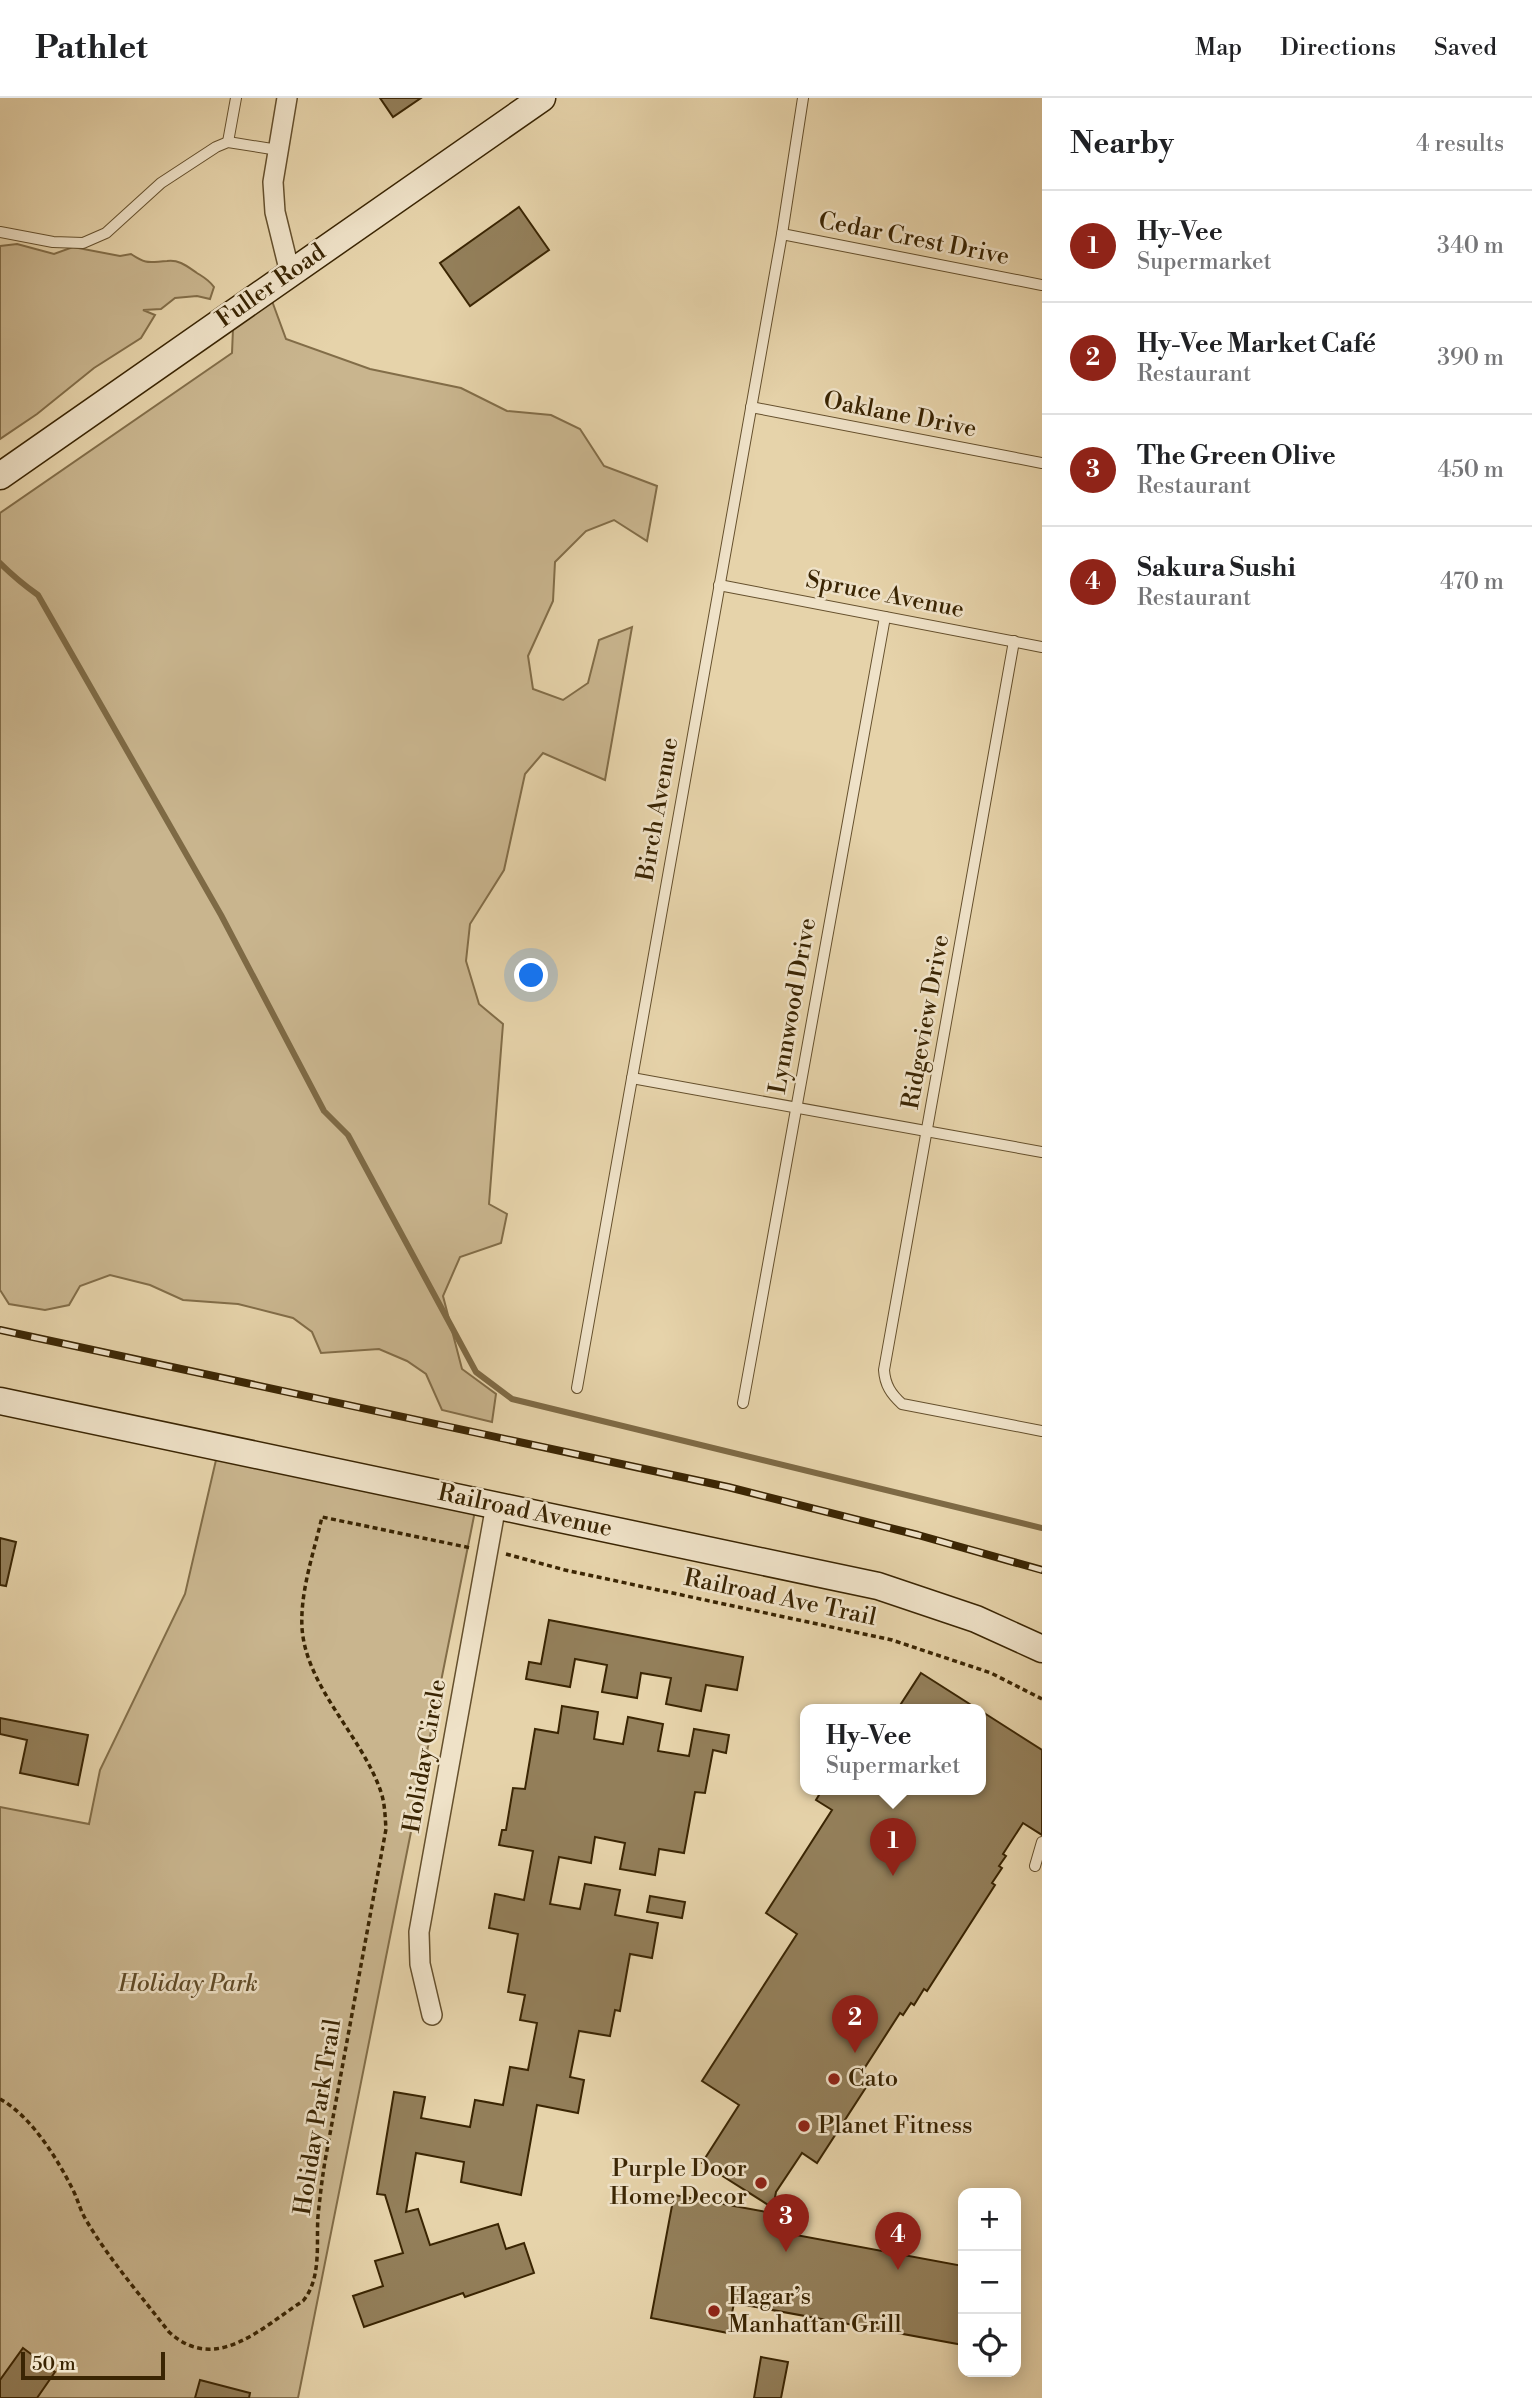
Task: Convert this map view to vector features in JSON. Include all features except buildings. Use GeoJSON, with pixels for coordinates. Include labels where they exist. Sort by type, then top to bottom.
{"type":"FeatureCollection","features":[{"type":"Feature","properties":{"kind":"main road","name":"Fuller Road"},"geometry":{"type":"LineString","coordinates":[[0,476],[542,98]]}},
{"type":"Feature","properties":{"kind":"main road","name":"Railroad Avenue"},"geometry":{"type":"LineString","coordinates":[[0,1401],[878,1586],[976,1619],[1042,1649]]}},
{"type":"Feature","properties":{"kind":"street"},"geometry":{"type":"LineString","coordinates":[[287,98],[273,182],[275,212],[290,273]]}},
{"type":"Feature","properties":{"kind":"street","name":"Holiday Circle"},"geometry":{"type":"LineString","coordinates":[[432,2015],[420,1964],[419,1932],[496,1505]]}},
{"type":"Feature","properties":{"kind":"lane"},"geometry":{"type":"LineString","coordinates":[[228,142],[236,98]]}},
{"type":"Feature","properties":{"kind":"lane","name":"Birch Avenue"},"geometry":{"type":"LineString","coordinates":[[577,1388],[781,236],[803,98]]}},
{"type":"Feature","properties":{"kind":"lane"},"geometry":{"type":"LineString","coordinates":[[0,232],[53,242],[83,243],[106,233],[161,183],[216,147],[228,142],[278,150]]}},
{"type":"Feature","properties":{"kind":"lane","name":"Cedar Crest Drive"},"geometry":{"type":"LineString","coordinates":[[781,236],[1042,285]]}},
{"type":"Feature","properties":{"kind":"lane","name":"Oaklane Drive"},"geometry":{"type":"LineString","coordinates":[[751,407],[1042,463]]}},
{"type":"Feature","properties":{"kind":"lane","name":"Spruce Avenue"},"geometry":{"type":"LineString","coordinates":[[719,585],[1042,647]]}},
{"type":"Feature","properties":{"kind":"lane","name":"Lynnwood Drive"},"geometry":{"type":"LineString","coordinates":[[743,1404],[886,617]]}},
{"type":"Feature","properties":{"kind":"lane","name":"Ridgeview Drive"},"geometry":{"type":"LineString","coordinates":[[1014,641],[884,1370],[885,1381],[892,1396],[902,1404],[1042,1431]]}},
{"type":"Feature","properties":{"kind":"lane"},"geometry":{"type":"LineString","coordinates":[[632,1078],[1042,1152]]}},
{"type":"Feature","properties":{"kind":"lane"},"geometry":{"type":"LineString","coordinates":[[1035,1867],[1042,1842]]}},
{"type":"Feature","properties":{"kind":"path","name":"Holiday Park Trail"},"geometry":{"type":"LineString","coordinates":[[0,2099],[13,2106],[27,2119],[64,2174],[85,2219],[100,2241],[169,2332],[180,2342],[193,2348],[209,2350],[230,2347],[303,2301],[311,2291],[316,2271],[318,2212],[325,2161],[386,1829],[385,1807],[377,1782],[310,1663],[302,1630],[306,1587],[322,1517],[476,1549]]}},
{"type":"Feature","properties":{"kind":"path","name":"Railroad Ave Trail"},"geometry":{"type":"LineString","coordinates":[[503,1554],[565,1570],[892,1640],[991,1674],[1042,1699]]}},
{"type":"Feature","properties":{"kind":"green space"},"geometry":{"type":"Polygon","coordinates":[[[17,244],[54,254],[73,247],[120,256],[131,254],[148,262],[175,261],[205,278],[214,287],[210,299],[197,296],[175,298],[161,309],[143,310],[155,315],[141,338],[94,368],[37,414],[0,439],[0,246],[17,244]]]}},
{"type":"Feature","properties":{"kind":"green space"},"geometry":{"type":"Polygon","coordinates":[[[272,301],[286,339],[370,369],[461,388],[507,411],[551,415],[580,429],[604,466],[657,486],[647,541],[614,520],[586,531],[555,562],[553,601],[528,656],[533,689],[563,700],[588,683],[599,640],[632,627],[605,780],[543,753],[525,774],[504,870],[470,924],[466,961],[479,1004],[503,1024],[489,1204],[507,1214],[501,1243],[460,1257],[443,1296],[462,1369],[496,1394],[492,1422],[442,1410],[426,1374],[407,1361],[379,1349],[321,1353],[312,1332],[293,1318],[238,1304],[183,1300],[150,1285],[110,1275],[80,1286],[69,1305],[45,1310],[9,1304],[0,1290],[0,513],[232,353],[233,329],[272,301]]]}},
{"type":"Feature","properties":{"kind":"green space","name":"Holiday Park"},"geometry":{"type":"Polygon","coordinates":[[[219,1447],[477,1501],[298,2398],[0,2398],[0,1807],[89,1824],[100,1770],[185,1594],[219,1447]]]}},
{"type":"Feature","properties":{"kind":"waterway"},"geometry":{"type":"LineString","coordinates":[[0,563],[38,595],[221,915],[324,1111],[348,1135],[476,1372],[512,1399],[1042,1528]]}},
{"type":"Feature","properties":{"kind":"railway"},"geometry":{"type":"LineString","coordinates":[[0,1330],[728,1487],[918,1535],[1042,1570]]}},
{"type":"Feature","properties":{"kind":"place","name":"Hy-Vee"},"geometry":{"type":"Point","coordinates":[893,1876]}},
{"type":"Feature","properties":{"kind":"place","name":"Hy-Vee Market Café"},"geometry":{"type":"Point","coordinates":[855,2053]}},
{"type":"Feature","properties":{"kind":"place","name":"Cato"},"geometry":{"type":"Point","coordinates":[834,2079]}},
{"type":"Feature","properties":{"kind":"place","name":"Planet Fitness"},"geometry":{"type":"Point","coordinates":[804,2126]}},
{"type":"Feature","properties":{"kind":"place","name":"Purple Door Home Decor"},"geometry":{"type":"Point","coordinates":[761,2183]}},
{"type":"Feature","properties":{"kind":"place","name":"The Green Olive"},"geometry":{"type":"Point","coordinates":[786,2252]}},
{"type":"Feature","properties":{"kind":"place","name":"Sakura Sushi"},"geometry":{"type":"Point","coordinates":[898,2270]}},
{"type":"Feature","properties":{"kind":"place","name":"Hagar’s Manhattan Grill"},"geometry":{"type":"Point","coordinates":[714,2311]}}]}
